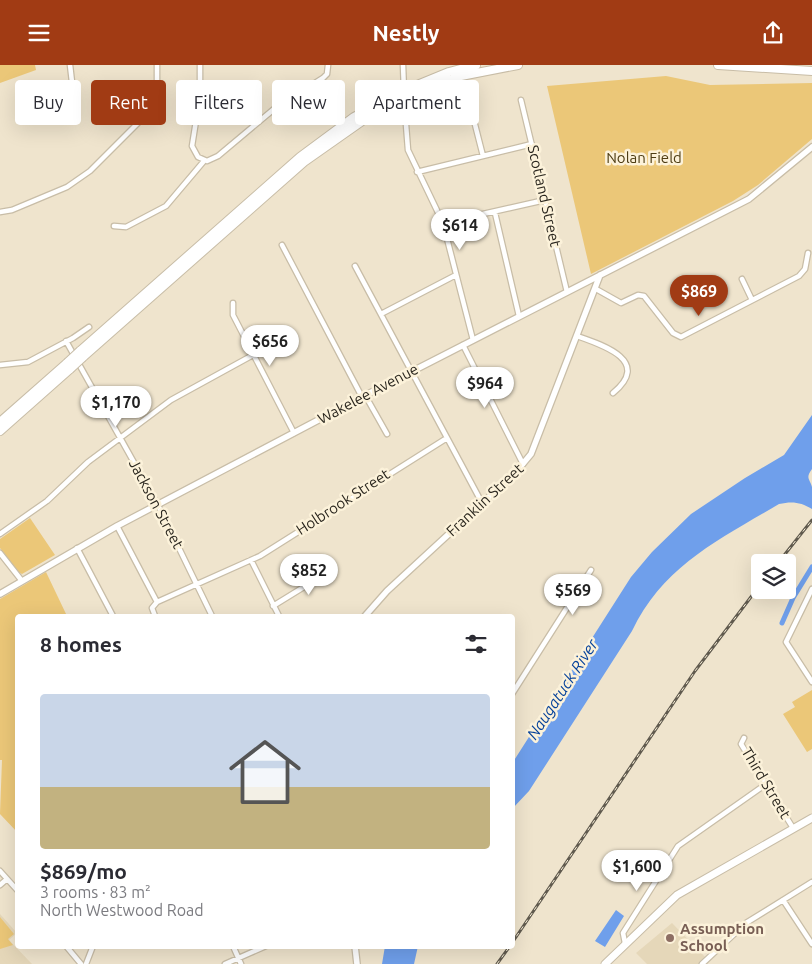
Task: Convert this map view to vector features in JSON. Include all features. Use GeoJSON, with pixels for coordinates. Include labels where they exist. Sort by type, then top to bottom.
{"type":"FeatureCollection","features":[{"type":"Feature","properties":{"kind":"highway"},"geometry":{"type":"LineString","coordinates":[[428,80],[476,65]]}},
{"type":"Feature","properties":{"kind":"highway"},"geometry":{"type":"LineString","coordinates":[[448,80],[518,65]]}},
{"type":"Feature","properties":{"kind":"highway"},"geometry":{"type":"LineString","coordinates":[[718,65],[812,71]]}},
{"type":"Feature","properties":{"kind":"highway"},"geometry":{"type":"LineString","coordinates":[[0,422],[82,354],[318,142],[355,117]]}},
{"type":"Feature","properties":{"kind":"highway"},"geometry":{"type":"LineString","coordinates":[[0,431],[68,366]]}},
{"type":"Feature","properties":{"kind":"main road","name":"Wakelee Avenue"},"geometry":{"type":"LineString","coordinates":[[0,594],[117,526],[411,371],[748,199],[812,147]]}},
{"type":"Feature","properties":{"kind":"main road","name":"Franklin Street"},"geometry":{"type":"LineString","coordinates":[[367,614],[387,591],[523,464],[537,443],[600,275]]}},
{"type":"Feature","properties":{"kind":"main road"},"geometry":{"type":"LineString","coordinates":[[605,964],[624,943],[677,895],[691,885],[812,818]]}},
{"type":"Feature","properties":{"kind":"main road"},"geometry":{"type":"LineString","coordinates":[[355,949],[357,964]]}},
{"type":"Feature","properties":{"kind":"street"},"geometry":{"type":"LineString","coordinates":[[70,65],[72,80]]}},
{"type":"Feature","properties":{"kind":"street"},"geometry":{"type":"LineString","coordinates":[[0,212],[67,187],[90,171],[150,111],[156,92],[157,65]]}},
{"type":"Feature","properties":{"kind":"street"},"geometry":{"type":"LineString","coordinates":[[200,65],[200,96],[192,146],[196,155],[204,161]]}},
{"type":"Feature","properties":{"kind":"street"},"geometry":{"type":"LineString","coordinates":[[114,226],[126,227],[166,206],[204,161],[218,157],[264,116],[323,78],[328,65]]}},
{"type":"Feature","properties":{"kind":"street"},"geometry":{"type":"LineString","coordinates":[[403,65],[407,143],[417,172],[443,223],[472,340]]}},
{"type":"Feature","properties":{"kind":"street","name":"Scotland Street"},"geometry":{"type":"LineString","coordinates":[[522,100],[566,292]]}},
{"type":"Feature","properties":{"kind":"street"},"geometry":{"type":"LineString","coordinates":[[475,125],[484,156]]}},
{"type":"Feature","properties":{"kind":"street"},"geometry":{"type":"LineString","coordinates":[[417,172],[532,145]]}},
{"type":"Feature","properties":{"kind":"street"},"geometry":{"type":"LineString","coordinates":[[443,223],[495,213],[545,200]]}},
{"type":"Feature","properties":{"kind":"street"},"geometry":{"type":"LineString","coordinates":[[495,213],[519,316]]}},
{"type":"Feature","properties":{"kind":"street"},"geometry":{"type":"LineString","coordinates":[[282,245],[364,396],[388,434]]}},
{"type":"Feature","properties":{"kind":"street"},"geometry":{"type":"LineString","coordinates":[[596,289],[621,303],[638,295],[644,296],[672,333],[681,337],[800,276],[805,269],[808,253]]}},
{"type":"Feature","properties":{"kind":"street"},"geometry":{"type":"LineString","coordinates":[[355,266],[482,503]]}},
{"type":"Feature","properties":{"kind":"street"},"geometry":{"type":"LineString","coordinates":[[381,314],[456,275]]}},
{"type":"Feature","properties":{"kind":"street"},"geometry":{"type":"LineString","coordinates":[[742,279],[752,300]]}},
{"type":"Feature","properties":{"kind":"street"},"geometry":{"type":"LineString","coordinates":[[233,303],[233,315],[294,433]]}},
{"type":"Feature","properties":{"kind":"street"},"geometry":{"type":"LineString","coordinates":[[0,365],[28,362],[89,327]]}},
{"type":"Feature","properties":{"kind":"street"},"geometry":{"type":"LineString","coordinates":[[578,335],[610,347],[622,357],[626,366],[626,376],[622,386],[613,393]]}},
{"type":"Feature","properties":{"kind":"street","name":"Jackson Street"},"geometry":{"type":"LineString","coordinates":[[66,341],[157,505],[211,614]]}},
{"type":"Feature","properties":{"kind":"street"},"geometry":{"type":"LineString","coordinates":[[463,345],[523,464]]}},
{"type":"Feature","properties":{"kind":"street"},"geometry":{"type":"LineString","coordinates":[[0,534],[46,501],[88,462],[120,437],[180,395],[253,355]]}},
{"type":"Feature","properties":{"kind":"street","name":"Holbrook Street"},"geometry":{"type":"LineString","coordinates":[[156,602],[251,560],[447,438]]}},
{"type":"Feature","properties":{"kind":"street"},"geometry":{"type":"LineString","coordinates":[[117,526],[156,602],[152,608],[154,614]]}},
{"type":"Feature","properties":{"kind":"street"},"geometry":{"type":"LineString","coordinates":[[77,548],[112,614]]}},
{"type":"Feature","properties":{"kind":"street"},"geometry":{"type":"LineString","coordinates":[[0,553],[22,581]]}},
{"type":"Feature","properties":{"kind":"street"},"geometry":{"type":"LineString","coordinates":[[251,560],[278,614]]}},
{"type":"Feature","properties":{"kind":"street"},"geometry":{"type":"LineString","coordinates":[[274,606],[333,569]]}},
{"type":"Feature","properties":{"kind":"street"},"geometry":{"type":"LineString","coordinates":[[515,689],[592,570]]}},
{"type":"Feature","properties":{"kind":"street"},"geometry":{"type":"LineString","coordinates":[[812,589],[786,642],[812,682]]}},
{"type":"Feature","properties":{"kind":"street","name":"Third Street"},"geometry":{"type":"LineString","coordinates":[[744,738],[741,744],[793,828]]}},
{"type":"Feature","properties":{"kind":"street"},"geometry":{"type":"LineString","coordinates":[[624,943],[623,933],[678,846],[766,784]]}},
{"type":"Feature","properties":{"kind":"street"},"geometry":{"type":"LineString","coordinates":[[0,871],[15,888]]}},
{"type":"Feature","properties":{"kind":"street"},"geometry":{"type":"LineString","coordinates":[[0,885],[7,879]]}},
{"type":"Feature","properties":{"kind":"street"},"geometry":{"type":"LineString","coordinates":[[702,964],[738,930],[812,882]]}},
{"type":"Feature","properties":{"kind":"street"},"geometry":{"type":"LineString","coordinates":[[783,900],[812,944]]}},
{"type":"Feature","properties":{"kind":"street"},"geometry":{"type":"LineString","coordinates":[[68,949],[81,964]]}},
{"type":"Feature","properties":{"kind":"street"},"geometry":{"type":"LineString","coordinates":[[86,964],[92,949]]}},
{"type":"Feature","properties":{"kind":"street"},"geometry":{"type":"LineString","coordinates":[[234,949],[241,964]]}},
{"type":"Feature","properties":{"kind":"street"},"geometry":{"type":"LineString","coordinates":[[225,964],[259,949]]}},
{"type":"Feature","properties":{"kind":"shaded area"},"geometry":{"type":"Polygon","coordinates":[[[0,914],[15,931],[15,935],[9,940],[15,946],[15,949],[18,949],[32,964],[0,964],[0,914]]]}},
{"type":"Feature","properties":{"kind":"shaded area","name":"Assumption School"},"geometry":{"type":"Polygon","coordinates":[[[672,923],[707,959],[702,964],[647,964],[636,953],[672,923]]]}},
{"type":"Feature","properties":{"kind":"green space"},"geometry":{"type":"Polygon","coordinates":[[[0,65],[35,65],[36,70],[0,83],[0,65]]]}},
{"type":"Feature","properties":{"kind":"green space","name":"Nolan Field"},"geometry":{"type":"Polygon","coordinates":[[[666,76],[710,85],[812,83],[812,139],[758,185],[733,201],[591,274],[547,86],[666,76]]]}},
{"type":"Feature","properties":{"kind":"green space"},"geometry":{"type":"Polygon","coordinates":[[[30,518],[55,555],[22,574],[18,572],[0,548],[0,539],[30,518]]]}},
{"type":"Feature","properties":{"kind":"green space"},"geometry":{"type":"Polygon","coordinates":[[[46,572],[66,614],[15,614],[15,830],[0,814],[2,760],[0,760],[0,599],[46,572]]]}},
{"type":"Feature","properties":{"kind":"green space"},"geometry":{"type":"Polygon","coordinates":[[[812,690],[812,749],[807,752],[783,714],[795,707],[792,702],[812,690]]]}},
{"type":"Feature","properties":{"kind":"green space"},"geometry":{"type":"Polygon","coordinates":[[[0,917],[14,934],[8,939],[13,945],[0,949],[0,917]]]}},
{"type":"Feature","properties":{"kind":"water","name":"Naugatuck River"},"geometry":{"type":"Polygon","coordinates":[[[812,415],[812,469],[808,477],[812,487],[812,509],[796,503],[779,504],[695,556],[677,571],[660,588],[645,608],[529,791],[515,806],[515,759],[631,577],[652,552],[691,514],[784,455],[812,415]]]}},
{"type":"Feature","properties":{"kind":"water"},"geometry":{"type":"Polygon","coordinates":[[[616,910],[624,916],[605,947],[595,941],[616,910]]]}},
{"type":"Feature","properties":{"kind":"water"},"geometry":{"type":"Polygon","coordinates":[[[384,949],[417,949],[414,964],[382,964],[384,949]]]}},
{"type":"Feature","properties":{"kind":"waterway"},"geometry":{"type":"LineString","coordinates":[[782,623],[793,598],[812,567]]}},
{"type":"Feature","properties":{"kind":"railway"},"geometry":{"type":"LineString","coordinates":[[785,554],[812,520]]}},
{"type":"Feature","properties":{"kind":"railway"},"geometry":{"type":"LineString","coordinates":[[515,939],[695,671],[751,597]]}},
{"type":"Feature","properties":{"kind":"railway"},"geometry":{"type":"LineString","coordinates":[[497,964],[508,949]]}},
{"type":"Feature","properties":{"kind":"place","name":"Assumption School"},"geometry":{"type":"Point","coordinates":[670,938]}}]}
